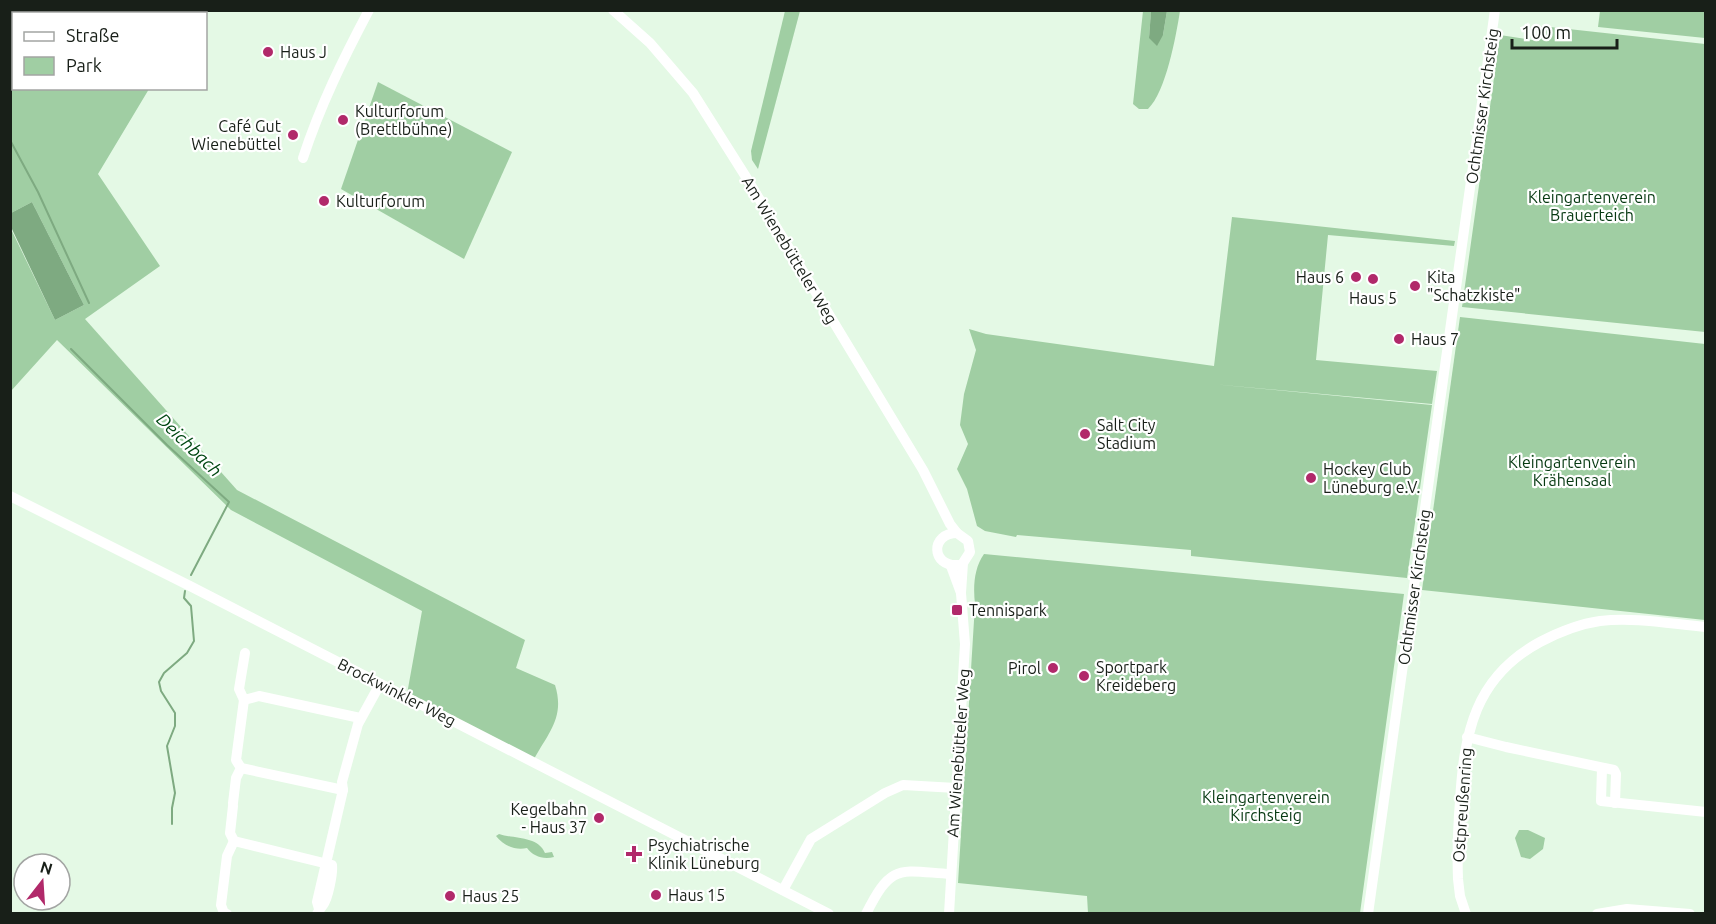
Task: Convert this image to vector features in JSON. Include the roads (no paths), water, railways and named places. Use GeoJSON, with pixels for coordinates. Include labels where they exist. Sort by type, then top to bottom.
{"type":"FeatureCollection","features":[{"type":"Feature","properties":{"kind":"street"},"geometry":{"type":"LineString","coordinates":[[303,158],[318,112],[338,67],[369,10]]}},
{"type":"Feature","properties":{"kind":"street","name":"Am Wienebütteler Weg"},"geometry":{"type":"LineString","coordinates":[[613,10],[670,64],[709,116],[923,470],[941,508],[957,533],[966,538],[970,547],[969,554],[963,563],[961,593],[965,644],[949,914]]}},
{"type":"Feature","properties":{"kind":"street","name":"Ochtmisser Kirchsteig"},"geometry":{"type":"LineString","coordinates":[[1368,914],[1496,10]]}},
{"type":"Feature","properties":{"kind":"street","name":"Brockwinkler Weg"},"geometry":{"type":"LineString","coordinates":[[10,496],[829,914]]}},
{"type":"Feature","properties":{"kind":"street","name":"Am Wienebütteler Weg"},"geometry":{"type":"LineString","coordinates":[[941,508],[944,536],[938,544],[938,555],[943,562],[951,566],[961,593]]}},
{"type":"Feature","properties":{"kind":"street"},"geometry":{"type":"LineString","coordinates":[[944,536],[957,533]]}},
{"type":"Feature","properties":{"kind":"street"},"geometry":{"type":"LineString","coordinates":[[951,566],[963,563]]}},
{"type":"Feature","properties":{"kind":"street","name":"Ostpreußenring"},"geometry":{"type":"LineString","coordinates":[[1466,914],[1459,888],[1458,863],[1462,763],[1474,715],[1492,683],[1514,659],[1529,648],[1580,625],[1601,621],[1649,621],[1706,627]]}},
{"type":"Feature","properties":{"kind":"street"},"geometry":{"type":"LineString","coordinates":[[245,653],[238,689],[244,700],[236,760],[241,768],[343,790]]}},
{"type":"Feature","properties":{"kind":"street"},"geometry":{"type":"LineString","coordinates":[[318,911],[317,902],[343,790],[342,782],[349,751],[354,742],[360,718],[380,684]]}},
{"type":"Feature","properties":{"kind":"street"},"geometry":{"type":"LineString","coordinates":[[244,700],[259,696],[360,718]]}},
{"type":"Feature","properties":{"kind":"street"},"geometry":{"type":"LineString","coordinates":[[1467,737],[1616,771],[1615,803],[1706,812]]}},
{"type":"Feature","properties":{"kind":"street"},"geometry":{"type":"LineString","coordinates":[[234,841],[230,833],[236,778],[241,768]]}},
{"type":"Feature","properties":{"kind":"street"},"geometry":{"type":"LineString","coordinates":[[783,890],[811,839],[885,793],[903,785],[956,788]]}},
{"type":"Feature","properties":{"kind":"street"},"geometry":{"type":"LineString","coordinates":[[234,841],[326,862]]}},
{"type":"Feature","properties":{"kind":"street"},"geometry":{"type":"LineString","coordinates":[[225,913],[221,905],[227,856],[234,841]]}},
{"type":"Feature","properties":{"kind":"street"},"geometry":{"type":"LineString","coordinates":[[866,914],[882,884],[896,874],[906,871],[951,874]]}},
{"type":"Feature","properties":{"kind":"street"},"geometry":{"type":"LineString","coordinates":[[1597,914],[1635,909],[1690,914]]}},
{"type":"Feature","properties":{"kind":"waterway","name":"Deichbach"},"geometry":{"type":"LineString","coordinates":[[10,140],[38,192],[89,303]]}},
{"type":"Feature","properties":{"kind":"waterway","name":"Deichbach"},"geometry":{"type":"LineString","coordinates":[[71,349],[167,445],[229,502],[191,575]]}},
{"type":"Feature","properties":{"kind":"waterway","name":"Deichbach"},"geometry":{"type":"LineString","coordinates":[[172,824],[175,793],[167,746],[175,726],[175,713],[161,691],[159,682],[164,673],[187,653],[194,641],[191,606],[184,598],[185,591]]}},
{"type":"Feature","properties":{"kind":"place","name":"Haus J"},"geometry":{"type":"Point","coordinates":[268,52]}},
{"type":"Feature","properties":{"kind":"place","name":"Kulturforum (Brettlbühne)"},"geometry":{"type":"Point","coordinates":[343,120]}},
{"type":"Feature","properties":{"kind":"place","name":"Café Gut Wienebüttel"},"geometry":{"type":"Point","coordinates":[293,135]}},
{"type":"Feature","properties":{"kind":"place","name":"Kulturforum"},"geometry":{"type":"Point","coordinates":[324,201]}},
{"type":"Feature","properties":{"kind":"place","name":"Haus 6"},"geometry":{"type":"Point","coordinates":[1356,277]}},
{"type":"Feature","properties":{"kind":"place","name":"Haus 5"},"geometry":{"type":"Point","coordinates":[1373,279]}},
{"type":"Feature","properties":{"kind":"place","name":"Kita \"Schatzkiste\""},"geometry":{"type":"Point","coordinates":[1415,286]}},
{"type":"Feature","properties":{"kind":"place","name":"Haus 7"},"geometry":{"type":"Point","coordinates":[1399,339]}},
{"type":"Feature","properties":{"kind":"place","name":"Salt City Stadium"},"geometry":{"type":"Point","coordinates":[1085,434]}},
{"type":"Feature","properties":{"kind":"place","name":"Hockey Club Lüneburg e.V."},"geometry":{"type":"Point","coordinates":[1311,478]}},
{"type":"Feature","properties":{"kind":"place","name":"Tennispark"},"geometry":{"type":"Point","coordinates":[957,610]}},
{"type":"Feature","properties":{"kind":"place","name":"Pirol"},"geometry":{"type":"Point","coordinates":[1053,668]}},
{"type":"Feature","properties":{"kind":"place","name":"Sportpark Kreideberg"},"geometry":{"type":"Point","coordinates":[1084,676]}},
{"type":"Feature","properties":{"kind":"place","name":"Kegelbahn - Haus 37"},"geometry":{"type":"Point","coordinates":[599,818]}},
{"type":"Feature","properties":{"kind":"place","name":"Psychiatrische Klinik Lüneburg"},"geometry":{"type":"Point","coordinates":[634,854]}},
{"type":"Feature","properties":{"kind":"place","name":"Haus 15"},"geometry":{"type":"Point","coordinates":[656,895]}},
{"type":"Feature","properties":{"kind":"place","name":"Haus 25"},"geometry":{"type":"Point","coordinates":[450,896]}},
{"type":"Feature","properties":{"kind":"park label","name":"Kleingartenverein Brauerteich"},"geometry":{"type":"Point","coordinates":[1592,206]}},
{"type":"Feature","properties":{"kind":"park label","name":"Kleingartenverein Krähensaal"},"geometry":{"type":"Point","coordinates":[1572,471]}},
{"type":"Feature","properties":{"kind":"park label","name":"Kleingartenverein Kirchsteig"},"geometry":{"type":"Point","coordinates":[1266,806]}}]}
